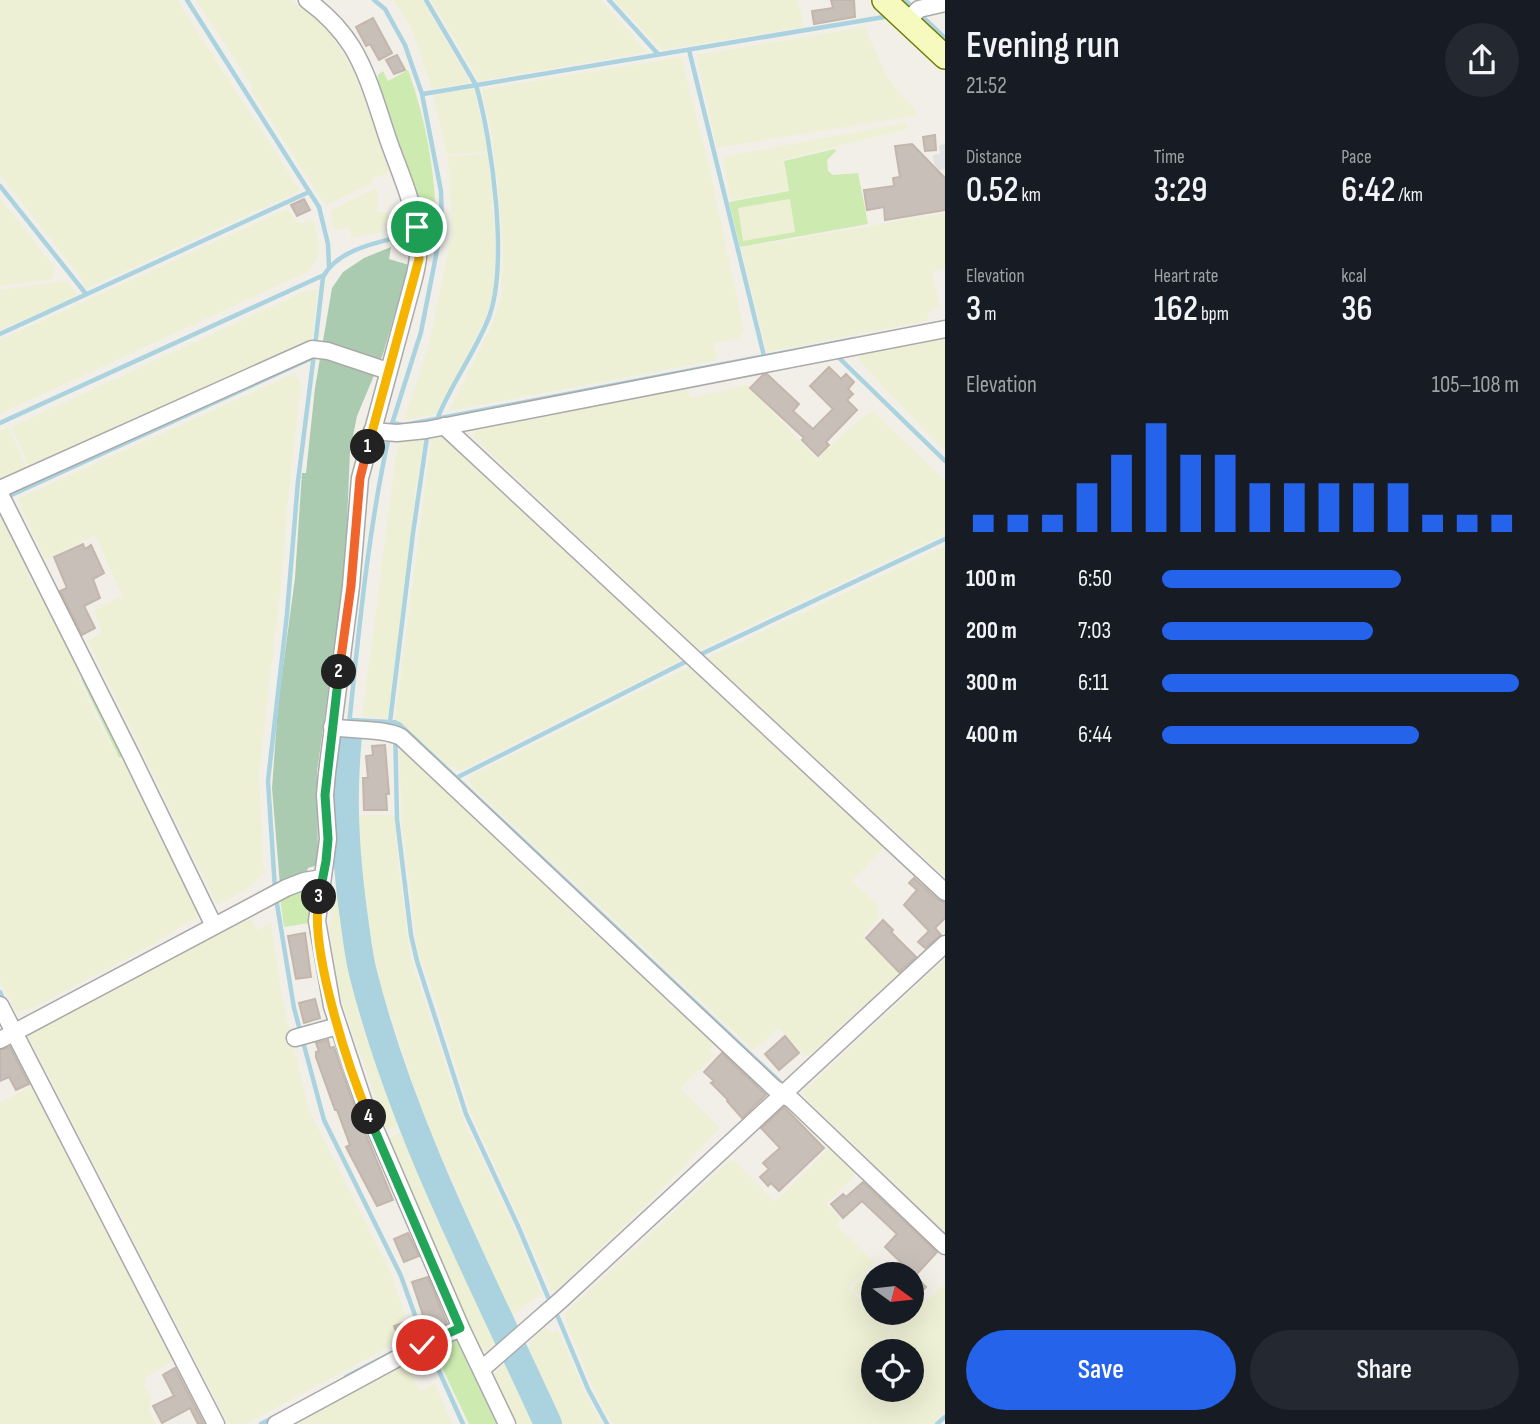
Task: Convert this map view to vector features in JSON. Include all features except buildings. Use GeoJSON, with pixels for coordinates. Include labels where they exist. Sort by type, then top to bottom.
{"type":"FeatureCollection","features":[{"type":"Feature","properties":{"kind":"street"},"geometry":{"type":"LineString","coordinates":[[307,0],[340,30],[360,64],[407,191],[417,227],[419,259],[388,371],[384,432],[360,478],[343,729],[325,795],[328,839],[317,921],[323,965],[338,1026],[364,1103],[460,1328],[482,1368],[507,1424]]}},
{"type":"Feature","properties":{"kind":"street"},"geometry":{"type":"LineString","coordinates":[[884,0],[913,16],[945,57]]}},
{"type":"Feature","properties":{"kind":"street"},"geometry":{"type":"LineString","coordinates":[[913,16],[945,4]]}},
{"type":"Feature","properties":{"kind":"street"},"geometry":{"type":"LineString","coordinates":[[384,432],[444,426],[945,329]]}},
{"type":"Feature","properties":{"kind":"street"},"geometry":{"type":"LineString","coordinates":[[212,922],[1,495],[317,350],[388,371]]}},
{"type":"Feature","properties":{"kind":"street"},"geometry":{"type":"LineString","coordinates":[[444,426],[945,892]]}},
{"type":"Feature","properties":{"kind":"street"},"geometry":{"type":"LineString","coordinates":[[343,729],[394,734],[875,1178],[945,1246]]}},
{"type":"Feature","properties":{"kind":"street"},"geometry":{"type":"LineString","coordinates":[[9,1031],[212,922],[295,884],[322,878]]}},
{"type":"Feature","properties":{"kind":"street"},"geometry":{"type":"LineString","coordinates":[[482,1368],[512,1344],[945,944]]}},
{"type":"Feature","properties":{"kind":"street"},"geometry":{"type":"LineString","coordinates":[[0,1004],[9,1031],[216,1424]]}},
{"type":"Feature","properties":{"kind":"street"},"geometry":{"type":"LineString","coordinates":[[299,1037],[338,1026]]}},
{"type":"Feature","properties":{"kind":"street"},"geometry":{"type":"LineString","coordinates":[[276,1424],[460,1328]]}},
{"type":"Feature","properties":{"kind":"green space"},"geometry":{"type":"Polygon","coordinates":[[[0,0],[177,0],[299,189],[298,192],[86,289],[79,275],[0,175],[0,0]]]}},
{"type":"Feature","properties":{"kind":"green space"},"geometry":{"type":"Polygon","coordinates":[[[196,0],[291,0],[316,19],[332,36],[353,69],[387,160],[389,173],[373,178],[372,183],[327,205],[324,203],[196,0]]]}},
{"type":"Feature","properties":{"kind":"green space"},"geometry":{"type":"Polygon","coordinates":[[[393,0],[422,0],[471,83],[432,89],[411,27],[393,0]]]}},
{"type":"Feature","properties":{"kind":"green space"},"geometry":{"type":"Polygon","coordinates":[[[431,0],[601,0],[647,52],[479,81],[431,0]]]}},
{"type":"Feature","properties":{"kind":"green space"},"geometry":{"type":"Polygon","coordinates":[[[614,0],[798,0],[804,27],[661,50],[614,0]]]}},
{"type":"Feature","properties":{"kind":"green space"},"geometry":{"type":"Polygon","coordinates":[[[865,27],[888,79],[919,115],[717,148],[696,55],[865,27]]]}},
{"type":"Feature","properties":{"kind":"green space"},"geometry":{"type":"Polygon","coordinates":[[[681,57],[708,162],[744,330],[739,338],[714,343],[717,360],[449,411],[492,325],[504,286],[501,285],[502,232],[497,178],[492,135],[482,92],[485,89],[681,57]]]}},
{"type":"Feature","properties":{"kind":"green space"},"geometry":{"type":"Polygon","coordinates":[[[408,70],[429,149],[436,231],[427,232],[410,172],[377,82],[378,75],[383,71],[388,81],[408,70]]]}},
{"type":"Feature","properties":{"kind":"green space"},"geometry":{"type":"Polygon","coordinates":[[[474,88],[488,151],[447,155],[433,95],[474,88]]]}},
{"type":"Feature","properties":{"kind":"green space"},"geometry":{"type":"Polygon","coordinates":[[[905,123],[907,129],[783,160],[788,190],[731,200],[722,157],[905,123]]]}},
{"type":"Feature","properties":{"kind":"green space"},"geometry":{"type":"Polygon","coordinates":[[[835,149],[827,160],[828,171],[833,175],[858,173],[868,224],[740,247],[729,202],[789,191],[784,161],[835,149]],[[790,199],[738,208],[743,241],[795,232],[790,199]]]}},
{"type":"Feature","properties":{"kind":"green space"},"geometry":{"type":"Polygon","coordinates":[[[488,153],[495,237],[495,286],[485,320],[436,414],[404,420],[428,348],[452,233],[448,157],[488,153]]]}},
{"type":"Feature","properties":{"kind":"green space"},"geometry":{"type":"Polygon","coordinates":[[[376,188],[379,195],[377,212],[391,212],[391,225],[382,226],[383,232],[352,238],[349,228],[335,230],[330,211],[376,188]]]}},
{"type":"Feature","properties":{"kind":"green space"},"geometry":{"type":"Polygon","coordinates":[[[0,198],[55,268],[53,279],[0,286],[0,198]]]}},
{"type":"Feature","properties":{"kind":"green space"},"geometry":{"type":"Polygon","coordinates":[[[790,199],[795,232],[743,241],[737,208],[790,199]]]}},
{"type":"Feature","properties":{"kind":"green space"},"geometry":{"type":"Polygon","coordinates":[[[287,209],[300,224],[314,221],[319,245],[318,255],[307,272],[0,414],[0,340],[287,209]]]}},
{"type":"Feature","properties":{"kind":"green space"},"geometry":{"type":"Polygon","coordinates":[[[945,213],[945,269],[934,271],[933,275],[940,307],[928,313],[927,321],[767,352],[741,248],[945,213]]]}},
{"type":"Feature","properties":{"kind":"green space"},"geometry":{"type":"Polygon","coordinates":[[[391,247],[389,259],[409,265],[383,354],[357,416],[350,451],[345,569],[317,772],[318,865],[308,868],[305,877],[280,885],[272,788],[278,705],[295,578],[302,473],[306,473],[315,388],[332,288],[343,272],[364,258],[391,247]]]}},
{"type":"Feature","properties":{"kind":"green space"},"geometry":{"type":"Polygon","coordinates":[[[67,281],[76,294],[74,297],[0,330],[0,290],[67,281]]]}},
{"type":"Feature","properties":{"kind":"green space"},"geometry":{"type":"Polygon","coordinates":[[[318,289],[312,339],[304,345],[30,468],[11,427],[305,291],[318,289]]]}},
{"type":"Feature","properties":{"kind":"green space"},"geometry":{"type":"Polygon","coordinates":[[[945,335],[945,451],[858,360],[862,350],[945,335]]]}},
{"type":"Feature","properties":{"kind":"green space"},"geometry":{"type":"Polygon","coordinates":[[[295,373],[301,385],[259,774],[264,873],[249,888],[217,905],[88,641],[102,633],[94,610],[122,595],[95,535],[45,560],[17,499],[295,373]]]}},
{"type":"Feature","properties":{"kind":"green space"},"geometry":{"type":"Polygon","coordinates":[[[747,385],[817,459],[847,430],[874,412],[945,480],[945,534],[699,650],[474,438],[476,430],[687,388],[690,398],[747,385]]]}},
{"type":"Feature","properties":{"kind":"green space"},"geometry":{"type":"Polygon","coordinates":[[[8,427],[28,470],[0,482],[0,431],[8,427]]]}},
{"type":"Feature","properties":{"kind":"green space"},"geometry":{"type":"Polygon","coordinates":[[[444,432],[685,658],[460,771],[449,767],[395,719],[432,434],[444,432]]]}},
{"type":"Feature","properties":{"kind":"green space"},"geometry":{"type":"Polygon","coordinates":[[[425,435],[416,487],[388,718],[362,717],[396,454],[402,437],[425,435]]]}},
{"type":"Feature","properties":{"kind":"green space"},"geometry":{"type":"Polygon","coordinates":[[[0,508],[14,532],[10,537],[20,549],[31,572],[27,578],[38,580],[83,675],[78,679],[103,731],[120,761],[128,759],[159,824],[155,826],[160,837],[164,835],[200,910],[196,913],[197,918],[158,942],[35,1007],[16,1012],[0,980],[0,508]]]}},
{"type":"Feature","properties":{"kind":"green space"},"geometry":{"type":"Polygon","coordinates":[[[945,546],[945,877],[707,658],[945,546]]]}},
{"type":"Feature","properties":{"kind":"green space"},"geometry":{"type":"Polygon","coordinates":[[[693,665],[887,845],[852,881],[879,906],[879,917],[862,937],[899,973],[809,1056],[779,1028],[753,1050],[473,788],[470,781],[470,776],[693,665]]]}},
{"type":"Feature","properties":{"kind":"green space"},"geometry":{"type":"Polygon","coordinates":[[[88,675],[128,754],[119,758],[81,679],[88,675]]]}},
{"type":"Feature","properties":{"kind":"green space"},"geometry":{"type":"Polygon","coordinates":[[[405,748],[516,853],[514,861],[521,861],[580,916],[580,924],[588,923],[669,998],[671,1007],[677,1008],[716,1043],[709,1050],[714,1056],[680,1088],[720,1128],[662,1189],[555,1292],[551,1289],[470,1111],[427,974],[418,954],[402,827],[399,751],[405,748]]]}},
{"type":"Feature","properties":{"kind":"green space"},"geometry":{"type":"Polygon","coordinates":[[[356,815],[394,815],[411,958],[463,1119],[516,1231],[541,1294],[512,1316],[424,1117],[376,972],[356,815]]]}},
{"type":"Feature","properties":{"kind":"green space"},"geometry":{"type":"Polygon","coordinates":[[[305,887],[310,923],[284,927],[280,897],[305,887]]]}},
{"type":"Feature","properties":{"kind":"green space"},"geometry":{"type":"Polygon","coordinates":[[[337,892],[340,892],[354,971],[403,1125],[387,1131],[339,993],[329,924],[337,892]]]}},
{"type":"Feature","properties":{"kind":"green space"},"geometry":{"type":"Polygon","coordinates":[[[248,914],[257,930],[271,922],[282,997],[309,1110],[391,1273],[405,1315],[404,1320],[393,1325],[395,1336],[387,1348],[246,1424],[228,1424],[26,1032],[248,914]]]}},
{"type":"Feature","properties":{"kind":"green space"},"geometry":{"type":"Polygon","coordinates":[[[945,959],[945,1232],[807,1100],[803,1092],[945,959]]]}},
{"type":"Feature","properties":{"kind":"green space"},"geometry":{"type":"Polygon","coordinates":[[[35,1084],[176,1358],[145,1378],[144,1385],[151,1397],[148,1409],[156,1424],[0,1424],[0,1103],[35,1084]]]}},
{"type":"Feature","properties":{"kind":"green space"},"geometry":{"type":"Polygon","coordinates":[[[407,1130],[505,1342],[494,1350],[485,1352],[471,1337],[386,1142],[388,1138],[407,1130]]]}},
{"type":"Feature","properties":{"kind":"green space"},"geometry":{"type":"Polygon","coordinates":[[[833,1145],[857,1169],[853,1174],[855,1176],[826,1204],[841,1220],[836,1225],[875,1262],[861,1262],[861,1276],[849,1288],[861,1300],[861,1325],[885,1325],[891,1331],[898,1325],[924,1325],[924,1302],[945,1284],[945,1412],[932,1424],[612,1424],[597,1397],[568,1328],[565,1313],[730,1160],[775,1202],[833,1145]]]}},
{"type":"Feature","properties":{"kind":"green space"},"geometry":{"type":"Polygon","coordinates":[[[861,1278],[861,1297],[852,1288],[861,1278]]]}},
{"type":"Feature","properties":{"kind":"green space"},"geometry":{"type":"Polygon","coordinates":[[[545,1327],[552,1332],[557,1329],[560,1334],[585,1393],[602,1424],[563,1424],[529,1349],[533,1338],[545,1327]]]}},
{"type":"Feature","properties":{"kind":"green space"},"geometry":{"type":"Polygon","coordinates":[[[457,1339],[460,1344],[499,1424],[469,1424],[432,1347],[457,1339]]]}},
{"type":"Feature","properties":{"kind":"green space"},"geometry":{"type":"Polygon","coordinates":[[[509,1360],[540,1424],[514,1424],[493,1379],[496,1372],[509,1360]]]}},
{"type":"Feature","properties":{"kind":"green space"},"geometry":{"type":"Polygon","coordinates":[[[403,1365],[409,1368],[420,1391],[435,1384],[452,1424],[292,1424],[403,1365]]]}},
{"type":"Feature","properties":{"kind":"shaded area"},"geometry":{"type":"Polygon","coordinates":[[[945,144],[945,169],[939,170],[934,164],[933,155],[940,154],[939,145],[945,144]]]}},
{"type":"Feature","properties":{"kind":"waterway"},"geometry":{"type":"LineString","coordinates":[[187,0],[319,207],[328,244],[329,266]]}},
{"type":"Feature","properties":{"kind":"waterway"},"geometry":{"type":"LineString","coordinates":[[374,0],[385,9],[405,45],[422,94],[441,191],[442,225],[421,332],[391,427]]}},
{"type":"Feature","properties":{"kind":"waterway"},"geometry":{"type":"LineString","coordinates":[[426,0],[476,85],[493,170],[498,239],[494,299],[487,322],[438,417]]}},
{"type":"Feature","properties":{"kind":"waterway"},"geometry":{"type":"LineString","coordinates":[[609,0],[658,54]]}},
{"type":"Feature","properties":{"kind":"waterway"},"geometry":{"type":"LineString","coordinates":[[905,0],[945,38]]}},
{"type":"Feature","properties":{"kind":"waterway"},"geometry":{"type":"LineString","coordinates":[[423,94],[884,17]]}},
{"type":"Feature","properties":{"kind":"waterway"},"geometry":{"type":"LineString","coordinates":[[689,50],[764,356]]}},
{"type":"Feature","properties":{"kind":"waterway"},"geometry":{"type":"LineString","coordinates":[[0,186],[86,294]]}},
{"type":"Feature","properties":{"kind":"waterway"},"geometry":{"type":"LineString","coordinates":[[0,334],[309,192]]}},
{"type":"Feature","properties":{"kind":"waterway"},"geometry":{"type":"LineString","coordinates":[[315,346],[323,277],[329,268],[354,250],[395,238]]}},
{"type":"Feature","properties":{"kind":"waterway"},"geometry":{"type":"LineString","coordinates":[[0,423],[324,275]]}},
{"type":"Feature","properties":{"kind":"waterway"},"geometry":{"type":"LineString","coordinates":[[392,423],[404,425],[855,339]]}},
{"type":"Feature","properties":{"kind":"waterway"},"geometry":{"type":"LineString","coordinates":[[275,889],[268,781],[287,614],[298,481],[314,354]]}},
{"type":"Feature","properties":{"kind":"waterway"},"geometry":{"type":"LineString","coordinates":[[836,355],[945,461]]}},
{"type":"Feature","properties":{"kind":"waterway"},"geometry":{"type":"LineString","coordinates":[[7,497],[314,357]]}},
{"type":"Feature","properties":{"kind":"waterway"},"geometry":{"type":"LineString","coordinates":[[349,725],[370,544],[389,436]]}},
{"type":"Feature","properties":{"kind":"waterway"},"geometry":{"type":"LineString","coordinates":[[390,722],[427,437]]}},
{"type":"Feature","properties":{"kind":"waterway"},"geometry":{"type":"LineString","coordinates":[[456,778],[697,656],[945,539]]}},
{"type":"Feature","properties":{"kind":"waterway"},"geometry":{"type":"LineString","coordinates":[[350,720],[399,724],[780,1082]]}},
{"type":"Feature","properties":{"kind":"waterway"},"geometry":{"type":"LineString","coordinates":[[395,722],[397,819],[411,935],[417,961],[466,1114],[548,1297]]}},
{"type":"Feature","properties":{"kind":"waterway"},"geometry":{"type":"LineString","coordinates":[[348,736],[345,802],[350,888],[361,965],[380,1032],[399,1089],[445,1203],[548,1424]]}},
{"type":"Feature","properties":{"kind":"waterway"},"geometry":{"type":"LineString","coordinates":[[276,898],[294,1008],[324,1120],[401,1276],[417,1321]]}},
{"type":"Feature","properties":{"kind":"waterway"},"geometry":{"type":"LineString","coordinates":[[0,992],[4,1001]]}},
{"type":"Feature","properties":{"kind":"waterway"},"geometry":{"type":"LineString","coordinates":[[558,1317],[588,1389],[607,1424]]}},
{"type":"Feature","properties":{"kind":"waterway"},"geometry":{"type":"LineString","coordinates":[[420,1329],[463,1424]]}},
{"type":"Feature","properties":{"kind":"waterway"},"geometry":{"type":"LineString","coordinates":[[346,1377],[409,1344]]}},
{"type":"Feature","properties":{"kind":"waterway"},"geometry":{"type":"LineString","coordinates":[[261,1424],[274,1417]]}},
{"type":"Feature","properties":{"kind":"waterway"},"geometry":{"type":"LineString","coordinates":[[937,1424],[945,1417]]}},
{"type":"Feature","properties":{"kind":"route"},"geometry":{"type":"LineString","coordinates":[[417,227],[419,259],[360,478],[351,586],[327,773],[325,795],[328,839],[317,921],[332,1006],[353,1075],[460,1328],[422,1345]]}}]}
